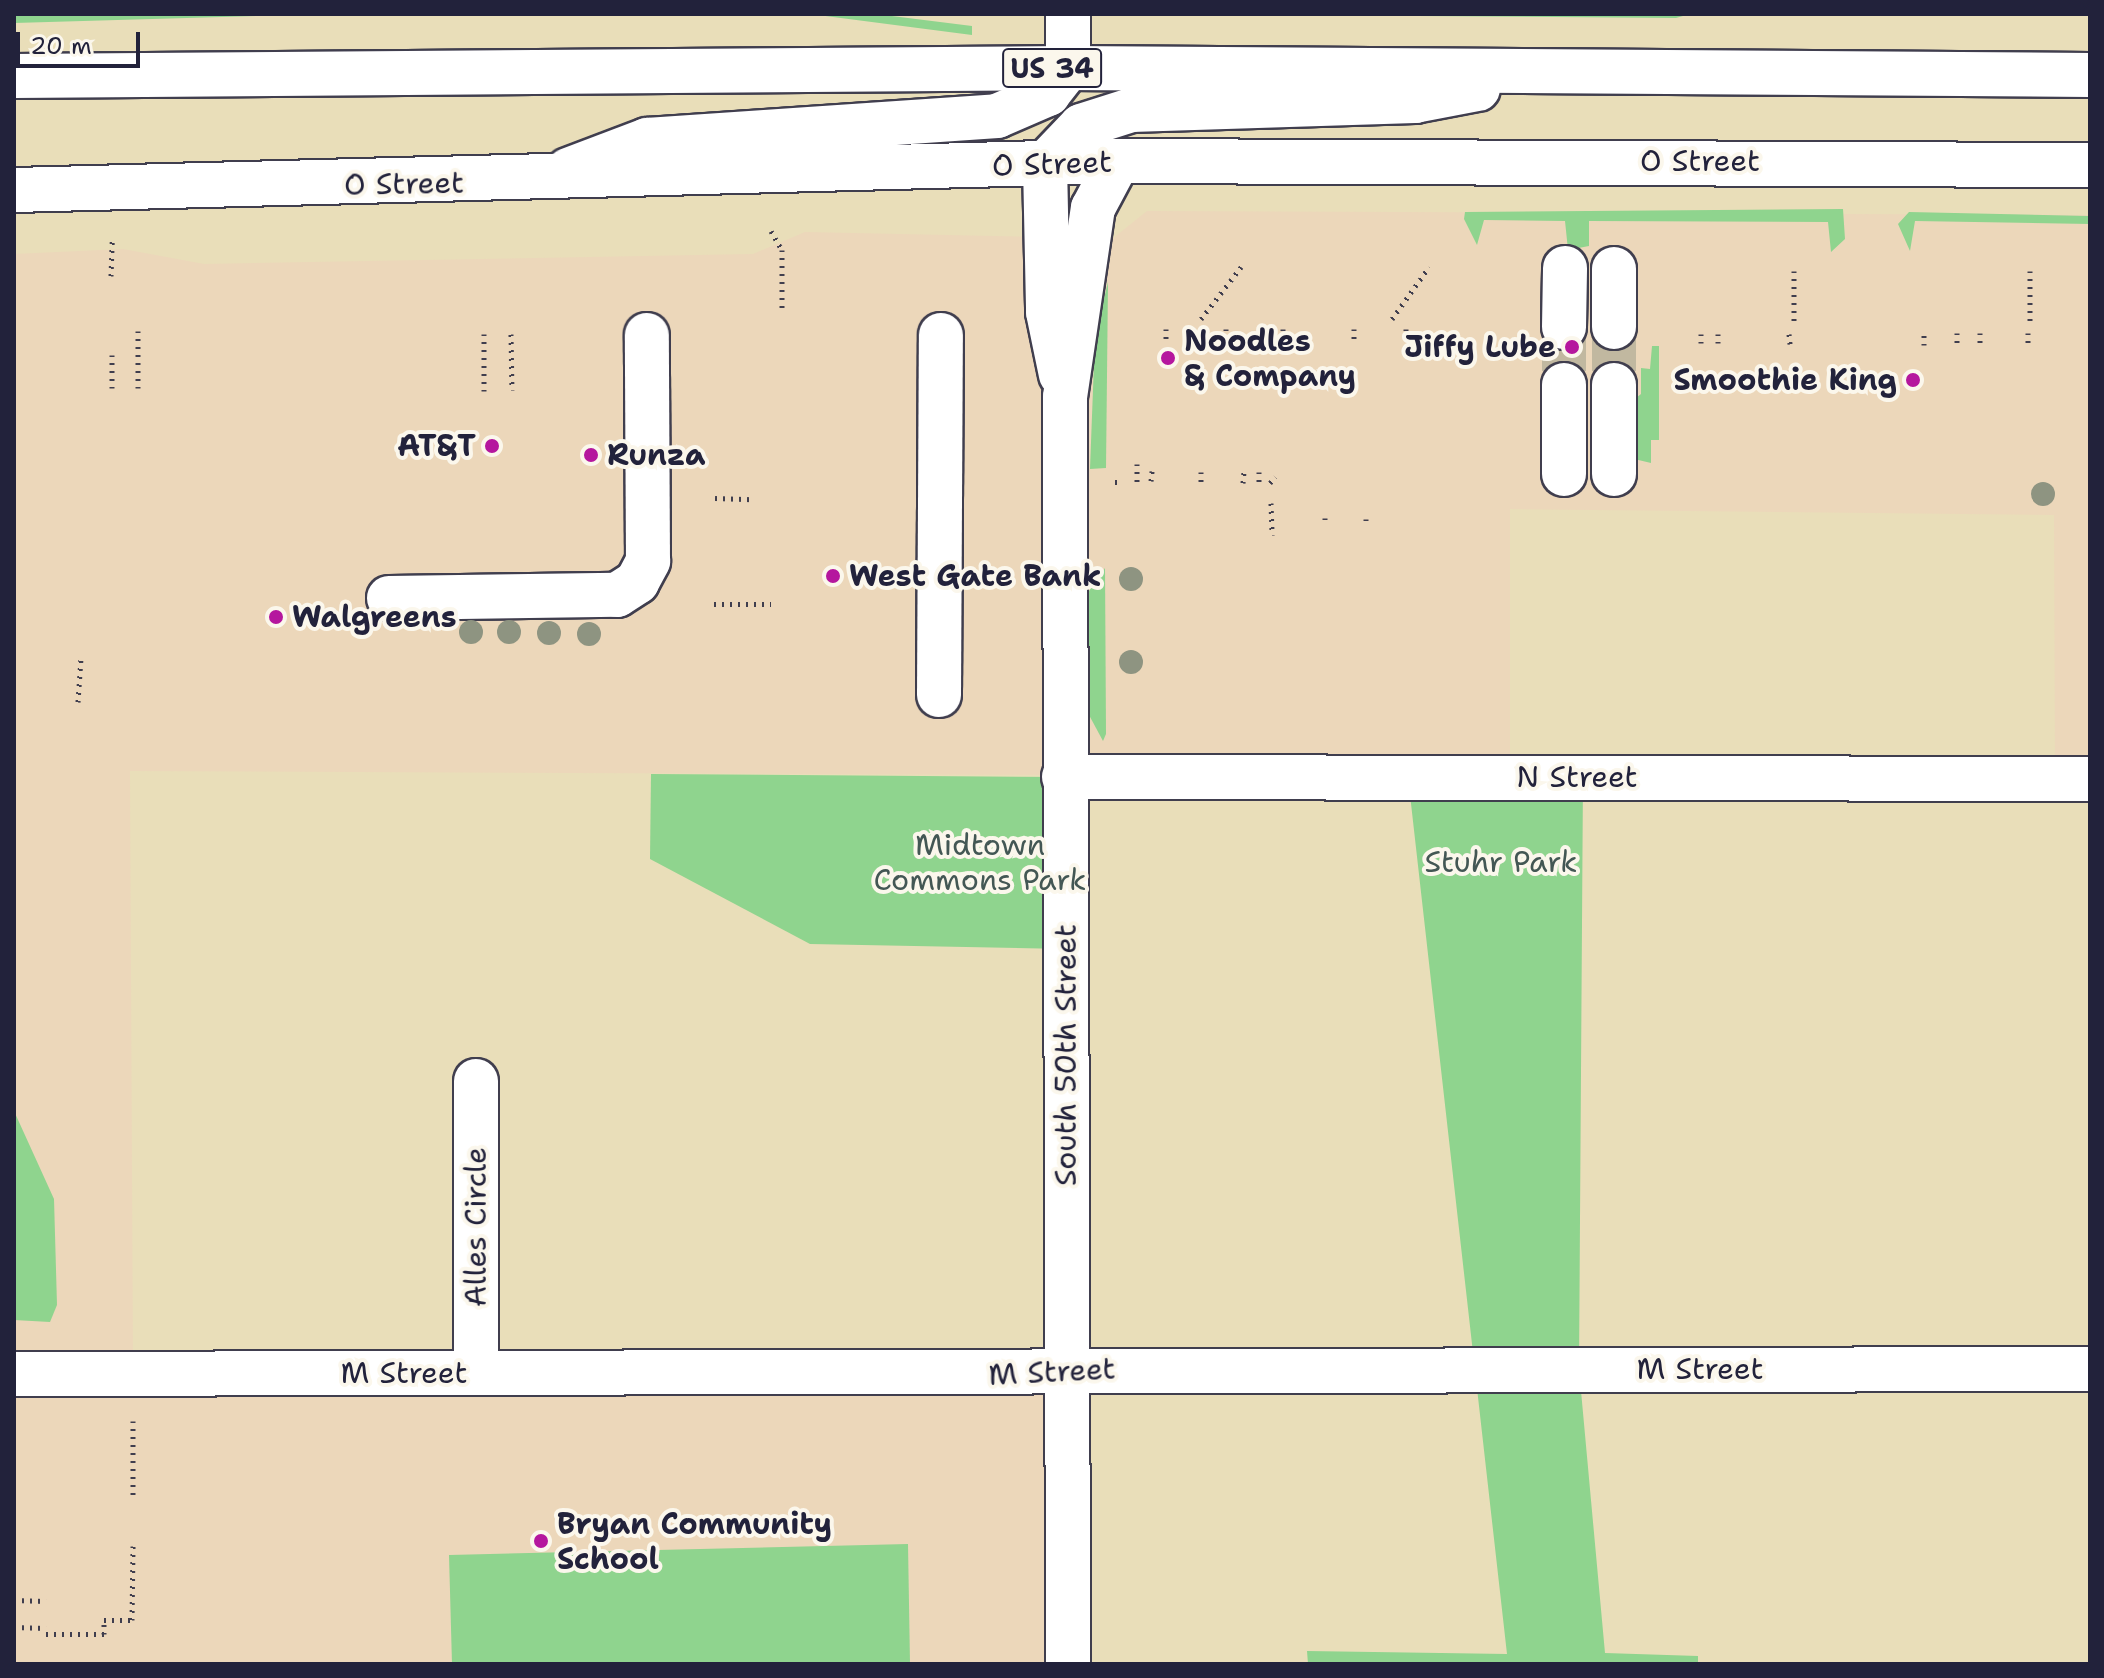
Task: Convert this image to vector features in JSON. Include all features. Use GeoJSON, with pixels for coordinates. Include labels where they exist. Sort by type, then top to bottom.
{"type":"FeatureCollection","features":[{"type":"Feature","properties":{"kind":"main road"},"geometry":{"type":"LineString","coordinates":[[536,182],[647,140],[997,116],[1048,94],[1068,68],[1068,14]]}},
{"type":"Feature","properties":{"kind":"main road","name":"US 34"},"geometry":{"type":"LineString","coordinates":[[14,76],[1068,68],[2090,75]]}},
{"type":"Feature","properties":{"kind":"main road"},"geometry":{"type":"LineString","coordinates":[[1045,164],[1081,126],[1131,110],[1415,101],[1569,70]]}},
{"type":"Feature","properties":{"kind":"main road","name":"O Street"},"geometry":{"type":"LineString","coordinates":[[14,190],[536,182],[1118,161],[2090,165]]}},
{"type":"Feature","properties":{"kind":"main road","name":"South 50th Street"},"geometry":{"type":"LineString","coordinates":[[1068,1664],[1065,397],[1093,208],[1118,161]]}},
{"type":"Feature","properties":{"kind":"main road","name":"South 50th Street"},"geometry":{"type":"LineString","coordinates":[[1045,164],[1048,312],[1065,397]]}},
{"type":"Feature","properties":{"kind":"main road"},"geometry":{"type":"LineString","coordinates":[[1589,268],[1589,327]]}},
{"type":"Feature","properties":{"kind":"main road"},"geometry":{"type":"LineString","coordinates":[[389,598],[617,595],[637,582],[648,561],[647,335]]}},
{"type":"Feature","properties":{"kind":"main road"},"geometry":{"type":"LineString","coordinates":[[939,695],[941,335]]}},
{"type":"Feature","properties":{"kind":"main road"},"geometry":{"type":"LineString","coordinates":[[1589,385],[1589,474]]}},
{"type":"Feature","properties":{"kind":"main road","name":"N Street"},"geometry":{"type":"LineString","coordinates":[[1064,777],[2090,779]]}},
{"type":"Feature","properties":{"kind":"main road","name":"Alles Circle"},"geometry":{"type":"LineString","coordinates":[[476,1081],[476,1373]]}},
{"type":"Feature","properties":{"kind":"main road","name":"M Street"},"geometry":{"type":"LineString","coordinates":[[14,1374],[2090,1369]]}},
{"type":"Feature","properties":{"kind":"path"},"geometry":{"type":"LineString","coordinates":[[771,231],[782,250],[782,309]]}},
{"type":"Feature","properties":{"kind":"path"},"geometry":{"type":"LineString","coordinates":[[111,276],[112,240]]}},
{"type":"Feature","properties":{"kind":"path"},"geometry":{"type":"LineString","coordinates":[[1201,319],[1241,267]]}},
{"type":"Feature","properties":{"kind":"path"},"geometry":{"type":"LineString","coordinates":[[1392,319],[1429,267]]}},
{"type":"Feature","properties":{"kind":"path"},"geometry":{"type":"LineString","coordinates":[[1794,271],[1794,325]]}},
{"type":"Feature","properties":{"kind":"path"},"geometry":{"type":"LineString","coordinates":[[2030,271],[2030,324]]}},
{"type":"Feature","properties":{"kind":"path"},"geometry":{"type":"LineString","coordinates":[[1166,329],[1166,340]]}},
{"type":"Feature","properties":{"kind":"path"},"geometry":{"type":"LineString","coordinates":[[1226,329],[1226,340]]}},
{"type":"Feature","properties":{"kind":"path"},"geometry":{"type":"LineString","coordinates":[[1283,329],[1283,340]]}},
{"type":"Feature","properties":{"kind":"path"},"geometry":{"type":"LineString","coordinates":[[1354,329],[1354,341]]}},
{"type":"Feature","properties":{"kind":"path"},"geometry":{"type":"LineString","coordinates":[[1406,329],[1406,342]]}},
{"type":"Feature","properties":{"kind":"path"},"geometry":{"type":"LineString","coordinates":[[138,331],[138,388]]}},
{"type":"Feature","properties":{"kind":"path"},"geometry":{"type":"LineString","coordinates":[[1957,333],[1957,345]]}},
{"type":"Feature","properties":{"kind":"path"},"geometry":{"type":"LineString","coordinates":[[1980,333],[1980,345]]}},
{"type":"Feature","properties":{"kind":"path"},"geometry":{"type":"LineString","coordinates":[[2028,333],[2028,345]]}},
{"type":"Feature","properties":{"kind":"path"},"geometry":{"type":"LineString","coordinates":[[484,334],[484,391]]}},
{"type":"Feature","properties":{"kind":"path"},"geometry":{"type":"LineString","coordinates":[[511,334],[512,390]]}},
{"type":"Feature","properties":{"kind":"path"},"geometry":{"type":"LineString","coordinates":[[1701,334],[1701,343]]}},
{"type":"Feature","properties":{"kind":"path"},"geometry":{"type":"LineString","coordinates":[[1718,334],[1718,343]]}},
{"type":"Feature","properties":{"kind":"path"},"geometry":{"type":"LineString","coordinates":[[1789,334],[1790,344]]}},
{"type":"Feature","properties":{"kind":"path"},"geometry":{"type":"LineString","coordinates":[[1924,334],[1924,345]]}},
{"type":"Feature","properties":{"kind":"path"},"geometry":{"type":"LineString","coordinates":[[112,355],[112,388]]}},
{"type":"Feature","properties":{"kind":"path"},"geometry":{"type":"LineString","coordinates":[[1137,464],[1137,482]]}},
{"type":"Feature","properties":{"kind":"path"},"geometry":{"type":"LineString","coordinates":[[1151,481],[1152,471]]}},
{"type":"Feature","properties":{"kind":"path"},"geometry":{"type":"LineString","coordinates":[[1201,472],[1201,483]]}},
{"type":"Feature","properties":{"kind":"path"},"geometry":{"type":"LineString","coordinates":[[1243,483],[1244,472]]}},
{"type":"Feature","properties":{"kind":"path"},"geometry":{"type":"LineString","coordinates":[[1259,472],[1259,483]]}},
{"type":"Feature","properties":{"kind":"path"},"geometry":{"type":"LineString","coordinates":[[715,498],[752,499]]}},
{"type":"Feature","properties":{"kind":"path"},"geometry":{"type":"LineString","coordinates":[[1271,503],[1272,535]]}},
{"type":"Feature","properties":{"kind":"path"},"geometry":{"type":"LineString","coordinates":[[714,604],[771,604]]}},
{"type":"Feature","properties":{"kind":"path"},"geometry":{"type":"LineString","coordinates":[[78,702],[81,658]]}},
{"type":"Feature","properties":{"kind":"path"},"geometry":{"type":"LineString","coordinates":[[133,1421],[133,1499]]}},
{"type":"Feature","properties":{"kind":"path"},"geometry":{"type":"LineString","coordinates":[[14,1627],[104,1634],[104,1620],[132,1620],[133,1546]]}},
{"type":"Feature","properties":{"kind":"path"},"geometry":{"type":"LineString","coordinates":[[14,1600],[46,1601]]}},
{"type":"Feature","properties":{"kind":"shaded area"},"geometry":{"type":"Polygon","coordinates":[[[1147,211],[2090,215],[2090,779],[2055,779],[2054,515],[1510,509],[1510,777],[130,771],[133,1373],[1067,1372],[1068,1664],[14,1664],[14,254],[123,249],[204,264],[753,254],[805,232],[1046,237],[1086,260],[1147,211]]]}},
{"type":"Feature","properties":{"kind":"green space"},"geometry":{"type":"Polygon","coordinates":[[[14,14],[322,14],[14,23],[14,14]]]}},
{"type":"Feature","properties":{"kind":"green space"},"geometry":{"type":"Polygon","coordinates":[[[810,14],[876,14],[972,26],[972,35],[810,14]]]}},
{"type":"Feature","properties":{"kind":"green space"},"geometry":{"type":"Polygon","coordinates":[[[1147,14],[1690,14],[1676,18],[1147,14]]]}},
{"type":"Feature","properties":{"kind":"green space"},"geometry":{"type":"Polygon","coordinates":[[[1843,209],[1845,239],[1831,252],[1828,222],[1589,221],[1589,246],[1568,250],[1565,221],[1484,220],[1477,245],[1464,219],[1465,212],[1843,209]]]}},
{"type":"Feature","properties":{"kind":"green space"},"geometry":{"type":"Polygon","coordinates":[[[1909,212],[2090,216],[2090,224],[1915,221],[1910,251],[1898,224],[1909,212]]]}},
{"type":"Feature","properties":{"kind":"green space"},"geometry":{"type":"Polygon","coordinates":[[[1108,282],[1106,468],[1090,469],[1095,336],[1108,282]]]}},
{"type":"Feature","properties":{"kind":"green space"},"geometry":{"type":"Polygon","coordinates":[[[1652,346],[1659,346],[1659,440],[1651,440],[1651,463],[1630,458],[1631,402],[1641,394],[1641,368],[1650,369],[1652,346]]]}},
{"type":"Feature","properties":{"kind":"green space"},"geometry":{"type":"Polygon","coordinates":[[[1105,568],[1106,734],[1103,741],[1089,715],[1089,591],[1105,568]]]}},
{"type":"Feature","properties":{"kind":"green space","name":"Midtown Commons Park"},"geometry":{"type":"Polygon","coordinates":[[[651,774],[1064,777],[1065,949],[810,944],[650,859],[651,774]]]}},
{"type":"Feature","properties":{"kind":"green space","name":"Stuhr Park"},"geometry":{"type":"Polygon","coordinates":[[[1408,777],[1583,777],[1579,1369],[1605,1653],[1698,1656],[1698,1664],[1308,1664],[1307,1651],[1507,1654],[1408,777]]]}},
{"type":"Feature","properties":{"kind":"green space"},"geometry":{"type":"Polygon","coordinates":[[[14,1111],[54,1199],[57,1305],[50,1322],[14,1320],[14,1111]]]}},
{"type":"Feature","properties":{"kind":"green space"},"geometry":{"type":"Polygon","coordinates":[[[908,1544],[910,1664],[452,1664],[449,1555],[908,1544]]]}},
{"type":"Feature","properties":{"kind":"tunnel"},"geometry":{"type":"LineString","coordinates":[[1564,327],[1564,385]]}},
{"type":"Feature","properties":{"kind":"tunnel"},"geometry":{"type":"LineString","coordinates":[[1614,327],[1614,385]]}},
{"type":"Feature","properties":{"kind":"place","name":"Jiffy Lube"},"geometry":{"type":"Point","coordinates":[1572,347]}},
{"type":"Feature","properties":{"kind":"place","name":"Noodles & Company"},"geometry":{"type":"Point","coordinates":[1168,358]}},
{"type":"Feature","properties":{"kind":"place","name":"Smoothie King"},"geometry":{"type":"Point","coordinates":[1913,380]}},
{"type":"Feature","properties":{"kind":"place","name":"AT&T"},"geometry":{"type":"Point","coordinates":[492,446]}},
{"type":"Feature","properties":{"kind":"place","name":"Runza"},"geometry":{"type":"Point","coordinates":[591,455]}},
{"type":"Feature","properties":{"kind":"place","name":"West Gate Bank"},"geometry":{"type":"Point","coordinates":[833,576]}},
{"type":"Feature","properties":{"kind":"place","name":"Walgreens"},"geometry":{"type":"Point","coordinates":[276,617]}},
{"type":"Feature","properties":{"kind":"place","name":"Bryan Community School"},"geometry":{"type":"Point","coordinates":[541,1541]}}]}
